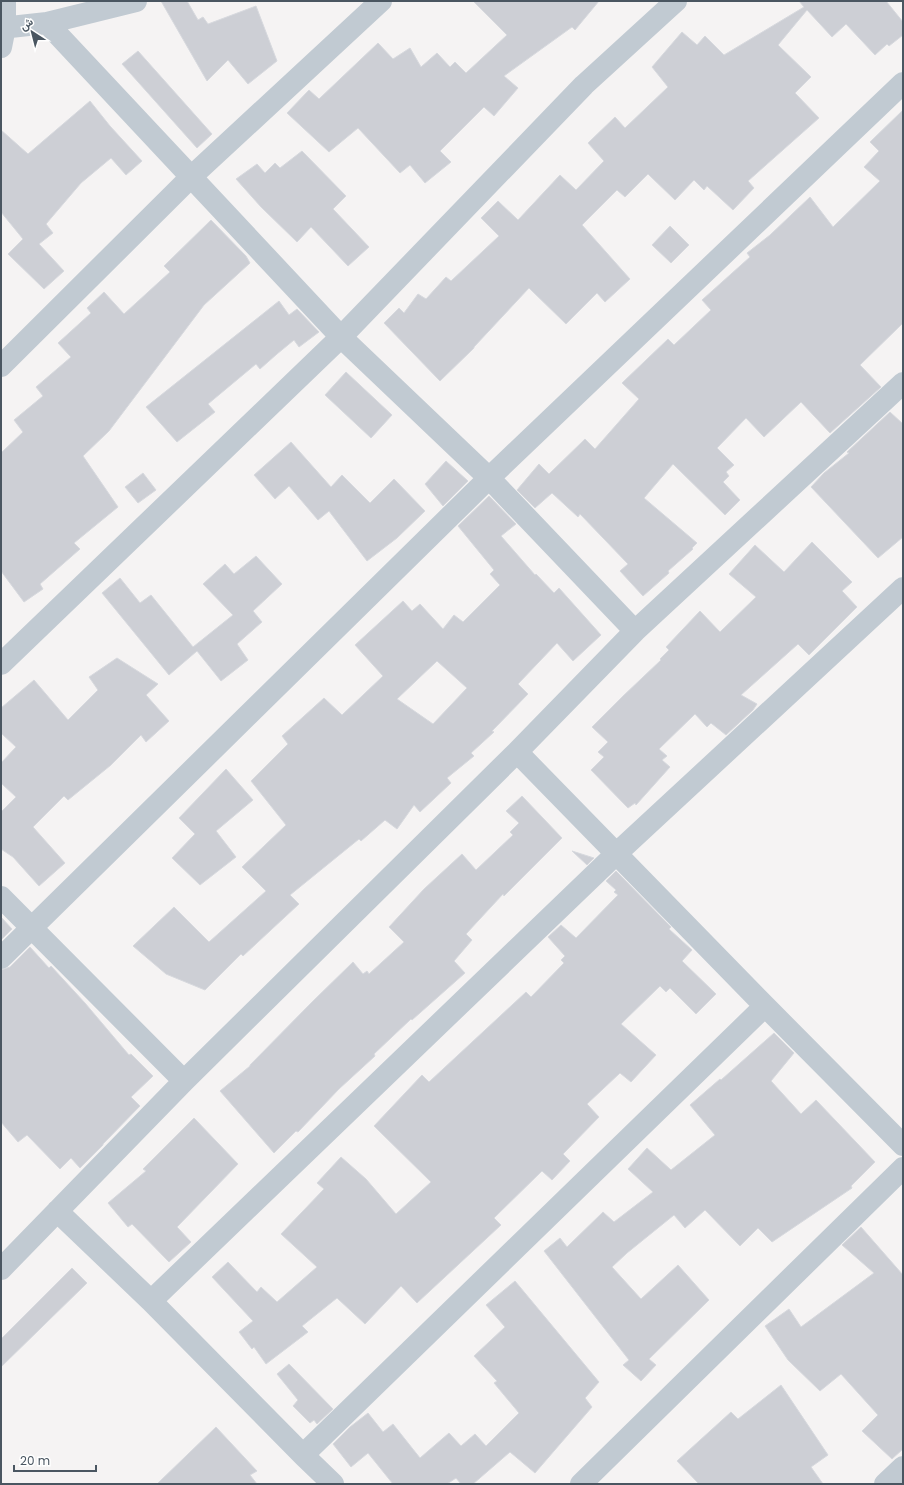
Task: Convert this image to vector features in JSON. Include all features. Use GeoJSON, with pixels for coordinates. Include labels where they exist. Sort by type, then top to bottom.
{"type":"FeatureCollection","features":[{"type":"Feature","properties":{"kind":"street"},"geometry":{"type":"LineString","coordinates":[[5,1],[2,34],[136,1]]}},
{"type":"Feature","properties":{"kind":"street"},"geometry":{"type":"LineString","coordinates":[[1,366],[191,177],[381,1]]}},
{"type":"Feature","properties":{"kind":"street"},"geometry":{"type":"LineString","coordinates":[[1,664],[341,337],[584,85],[676,1]]}},
{"type":"Feature","properties":{"kind":"street"},"geometry":{"type":"LineString","coordinates":[[47,23],[341,337],[489,478],[635,631]]}},
{"type":"Feature","properties":{"kind":"street"},"geometry":{"type":"LineString","coordinates":[[1,958],[489,478],[903,83]]}},
{"type":"Feature","properties":{"kind":"street"},"geometry":{"type":"LineString","coordinates":[[1,1270],[184,1081],[518,752],[635,631],[903,383]]}},
{"type":"Feature","properties":{"kind":"street"},"geometry":{"type":"LineString","coordinates":[[151,1301],[617,853],[903,588]]}},
{"type":"Feature","properties":{"kind":"street"},"geometry":{"type":"LineString","coordinates":[[518,752],[765,1006],[903,1145]]}},
{"type":"Feature","properties":{"kind":"street"},"geometry":{"type":"LineString","coordinates":[[1,897],[31,929],[184,1081]]}},
{"type":"Feature","properties":{"kind":"street"},"geometry":{"type":"LineString","coordinates":[[303,1455],[765,1006]]}},
{"type":"Feature","properties":{"kind":"street"},"geometry":{"type":"LineString","coordinates":[[581,1484],[903,1168]]}},
{"type":"Feature","properties":{"kind":"street"},"geometry":{"type":"LineString","coordinates":[[57,1211],[151,1301],[303,1455],[325,1481]]}},
{"type":"Feature","properties":{"kind":"street"},"geometry":{"type":"LineString","coordinates":[[885,1484],[903,1467]]}},
{"type":"Feature","properties":{"kind":"building"},"geometry":{"type":"Polygon","coordinates":[[[161,1],[187,1],[198,20],[203,17],[208,24],[256,6],[277,61],[248,84],[228,60],[207,81],[161,1]]]}},
{"type":"Feature","properties":{"kind":"building"},"geometry":{"type":"Polygon","coordinates":[[[473,1],[599,1],[575,30],[572,27],[504,76],[518,88],[494,116],[484,107],[440,151],[451,162],[425,183],[410,165],[400,173],[358,128],[329,152],[287,113],[309,90],[319,99],[378,43],[393,59],[410,48],[421,67],[437,53],[450,67],[455,62],[466,73],[507,35],[473,1]]]}},
{"type":"Feature","properties":{"kind":"building"},"geometry":{"type":"Polygon","coordinates":[[[799,1],[886,1],[903,22],[903,35],[889,46],[887,44],[875,55],[846,24],[832,37],[807,10],[778,45],[811,77],[795,93],[819,118],[748,181],[754,188],[733,210],[707,186],[704,190],[694,180],[675,200],[648,174],[625,197],[617,190],[582,225],[630,279],[605,302],[597,293],[566,324],[529,288],[474,348],[440,381],[384,323],[399,308],[404,313],[418,294],[426,299],[446,277],[451,281],[499,236],[481,218],[498,201],[518,220],[560,175],[576,190],[604,161],[588,143],[615,117],[625,128],[668,87],[652,67],[682,32],[697,45],[705,36],[724,55],[804,7],[799,1]]]}},
{"type":"Feature","properties":{"kind":"building"},"geometry":{"type":"Polygon","coordinates":[[[138,51],[212,134],[197,148],[122,64],[138,51]]]}},
{"type":"Feature","properties":{"kind":"building"},"geometry":{"type":"Polygon","coordinates":[[[90,101],[110,126],[142,161],[126,175],[111,158],[81,183],[46,224],[53,233],[39,244],[64,271],[44,289],[8,254],[23,239],[1,212],[1,130],[28,154],[90,101]]]}},
{"type":"Feature","properties":{"kind":"building"},"geometry":{"type":"Polygon","coordinates":[[[903,110],[903,323],[860,365],[881,387],[830,433],[801,402],[764,437],[746,418],[717,448],[734,465],[726,472],[729,476],[723,482],[740,500],[725,515],[673,464],[644,498],[697,543],[692,548],[693,549],[668,571],[669,573],[643,596],[620,571],[628,564],[580,514],[578,517],[552,493],[535,508],[517,490],[539,464],[549,474],[585,439],[595,449],[639,399],[622,383],[668,339],[674,345],[711,310],[702,300],[750,257],[747,253],[770,235],[810,197],[833,227],[880,181],[864,167],[879,151],[870,142],[903,110]]]}},
{"type":"Feature","properties":{"kind":"building"},"geometry":{"type":"Polygon","coordinates":[[[302,151],[346,196],[333,209],[369,247],[348,266],[311,227],[297,242],[261,207],[236,179],[257,164],[265,173],[275,163],[280,168],[302,151]]]}},
{"type":"Feature","properties":{"kind":"building"},"geometry":{"type":"Polygon","coordinates":[[[211,220],[246,256],[250,263],[204,305],[109,431],[83,456],[118,507],[74,543],[80,549],[40,584],[43,589],[24,602],[1,571],[1,453],[23,432],[14,420],[43,396],[36,387],[71,357],[58,343],[91,313],[87,308],[104,292],[124,314],[170,272],[164,266],[211,220]]]}},
{"type":"Feature","properties":{"kind":"building"},"geometry":{"type":"Polygon","coordinates":[[[670,226],[689,245],[671,263],[652,245],[670,226]]]}},
{"type":"Feature","properties":{"kind":"building"},"geometry":{"type":"Polygon","coordinates":[[[279,301],[289,315],[297,309],[319,332],[299,347],[294,340],[260,369],[256,364],[208,404],[215,412],[177,442],[146,407],[279,301]]]}},
{"type":"Feature","properties":{"kind":"building"},"geometry":{"type":"Polygon","coordinates":[[[346,372],[392,415],[371,438],[325,395],[346,372]]]}},
{"type":"Feature","properties":{"kind":"building"},"geometry":{"type":"Polygon","coordinates":[[[890,412],[903,424],[903,537],[878,558],[811,487],[824,473],[849,453],[847,452],[890,412]]]}},
{"type":"Feature","properties":{"kind":"building"},"geometry":{"type":"Polygon","coordinates":[[[291,442],[331,487],[342,475],[370,503],[394,479],[425,511],[397,538],[367,561],[329,511],[318,520],[289,486],[275,499],[254,475],[291,442]]]}},
{"type":"Feature","properties":{"kind":"building"},"geometry":{"type":"Polygon","coordinates":[[[446,461],[468,481],[443,506],[425,484],[446,461]]]}},
{"type":"Feature","properties":{"kind":"building"},"geometry":{"type":"Polygon","coordinates":[[[143,473],[156,490],[138,503],[125,487],[143,473]]]}},
{"type":"Feature","properties":{"kind":"building"},"geometry":{"type":"Polygon","coordinates":[[[489,496],[516,524],[501,536],[535,575],[536,574],[554,593],[559,588],[601,635],[573,661],[557,643],[518,684],[528,694],[492,731],[494,732],[471,753],[474,756],[447,778],[451,783],[420,812],[414,805],[397,829],[385,820],[361,841],[359,839],[290,895],[299,904],[243,956],[241,954],[205,990],[166,974],[133,946],[174,907],[209,942],[266,891],[242,867],[286,825],[251,781],[288,744],[282,736],[324,698],[342,715],[383,676],[355,645],[403,601],[412,611],[420,604],[443,629],[454,615],[463,622],[500,585],[490,574],[494,570],[458,526],[489,496]],[[437,661],[397,699],[433,724],[467,688],[437,661]]]}},
{"type":"Feature","properties":{"kind":"building"},"geometry":{"type":"Polygon","coordinates":[[[812,542],[852,582],[842,591],[857,607],[809,655],[798,644],[741,695],[757,704],[753,710],[726,735],[711,723],[707,727],[695,714],[659,749],[667,756],[662,760],[670,767],[636,805],[635,803],[628,808],[591,770],[604,757],[598,752],[608,742],[592,727],[661,660],[660,659],[669,650],[666,647],[700,611],[720,632],[756,597],[729,574],[755,545],[784,572],[812,542]]]}},
{"type":"Feature","properties":{"kind":"building"},"geometry":{"type":"Polygon","coordinates":[[[256,556],[282,584],[253,611],[262,622],[237,644],[248,660],[221,681],[197,651],[169,675],[102,593],[120,578],[140,603],[151,595],[193,647],[233,615],[203,584],[225,564],[234,574],[256,556]]]}},
{"type":"Feature","properties":{"kind":"building"},"geometry":{"type":"Polygon","coordinates":[[[117,658],[158,684],[146,695],[169,721],[146,742],[141,735],[111,765],[68,800],[64,796],[33,827],[65,863],[39,886],[13,857],[1,849],[1,812],[16,797],[1,783],[1,763],[16,747],[1,733],[1,708],[34,680],[68,720],[98,690],[89,677],[117,658]]]}},
{"type":"Feature","properties":{"kind":"building"},"geometry":{"type":"Polygon","coordinates":[[[226,769],[253,800],[216,831],[236,857],[200,885],[172,858],[195,834],[179,818],[226,769]]]}},
{"type":"Feature","properties":{"kind":"building"},"geometry":{"type":"Polygon","coordinates":[[[522,796],[562,838],[504,896],[503,894],[466,934],[472,940],[454,961],[465,973],[412,1020],[411,1019],[374,1054],[375,1056],[339,1089],[298,1132],[296,1131],[274,1153],[220,1091],[250,1066],[353,962],[363,974],[367,971],[369,974],[404,942],[389,927],[424,889],[462,854],[476,870],[513,835],[510,832],[519,823],[506,811],[522,796]]]}},
{"type":"Feature","properties":{"kind":"building"},"geometry":{"type":"Polygon","coordinates":[[[572,851],[594,858],[587,865],[572,851]]]}},
{"type":"Feature","properties":{"kind":"building"},"geometry":{"type":"Polygon","coordinates":[[[616,871],[671,927],[669,929],[692,950],[682,961],[716,994],[696,1014],[670,988],[666,992],[660,986],[621,1024],[656,1055],[631,1082],[620,1073],[587,1104],[599,1117],[563,1154],[570,1161],[552,1180],[542,1171],[494,1218],[501,1225],[417,1303],[401,1286],[365,1324],[337,1298],[302,1326],[308,1332],[266,1364],[254,1347],[252,1349],[239,1332],[253,1321],[212,1277],[228,1262],[257,1292],[261,1287],[277,1302],[317,1267],[281,1234],[324,1189],[317,1183],[341,1157],[366,1179],[396,1214],[431,1182],[374,1126],[422,1075],[429,1082],[526,992],[531,997],[564,963],[561,960],[565,956],[548,937],[561,925],[576,938],[618,895],[614,892],[616,890],[606,881],[616,871]]]}},
{"type":"Feature","properties":{"kind":"building"},"geometry":{"type":"Polygon","coordinates":[[[1,917],[12,929],[1,940],[1,917]]]}},
{"type":"Feature","properties":{"kind":"building"},"geometry":{"type":"Polygon","coordinates":[[[30,947],[49,968],[51,966],[85,1003],[129,1055],[131,1054],[153,1076],[131,1097],[140,1106],[80,1168],[71,1158],[60,1169],[27,1135],[18,1142],[1,1122],[1,970],[10,967],[30,947]]]}},
{"type":"Feature","properties":{"kind":"building"},"geometry":{"type":"Polygon","coordinates":[[[774,1033],[794,1053],[771,1081],[801,1114],[816,1100],[875,1162],[851,1186],[852,1188],[772,1242],[758,1228],[740,1246],[705,1210],[685,1228],[674,1215],[612,1267],[641,1299],[678,1265],[709,1300],[649,1359],[656,1365],[641,1381],[623,1365],[629,1360],[544,1251],[560,1238],[567,1247],[603,1212],[614,1222],[653,1192],[628,1169],[647,1148],[671,1170],[715,1135],[690,1105],[774,1033]]]}},
{"type":"Feature","properties":{"kind":"building"},"geometry":{"type":"Polygon","coordinates":[[[194,1118],[238,1164],[177,1227],[191,1242],[169,1262],[132,1224],[128,1227],[108,1203],[146,1171],[143,1169],[194,1118]]]}},
{"type":"Feature","properties":{"kind":"building"},"geometry":{"type":"Polygon","coordinates":[[[861,1227],[903,1275],[903,1449],[892,1459],[862,1431],[878,1415],[841,1374],[820,1391],[788,1360],[765,1326],[789,1309],[801,1327],[874,1273],[842,1245],[861,1227]]]}},
{"type":"Feature","properties":{"kind":"building"},"geometry":{"type":"Polygon","coordinates":[[[72,1268],[87,1283],[1,1367],[1,1339],[72,1268]]]}},
{"type":"Feature","properties":{"kind":"building"},"geometry":{"type":"Polygon","coordinates":[[[515,1281],[599,1382],[585,1398],[592,1407],[535,1473],[510,1452],[473,1484],[461,1484],[456,1478],[447,1484],[393,1484],[368,1453],[351,1467],[333,1444],[350,1427],[368,1413],[383,1432],[393,1424],[420,1458],[449,1433],[461,1446],[475,1434],[486,1446],[519,1413],[494,1383],[497,1381],[474,1356],[505,1327],[486,1305],[515,1281]]]}},
{"type":"Feature","properties":{"kind":"building"},"geometry":{"type":"Polygon","coordinates":[[[289,1364],[333,1409],[317,1424],[314,1420],[310,1423],[293,1406],[298,1400],[277,1374],[289,1364]]]}},
{"type":"Feature","properties":{"kind":"building"},"geometry":{"type":"Polygon","coordinates":[[[781,1385],[828,1455],[811,1467],[823,1484],[699,1484],[677,1461],[731,1412],[738,1419],[781,1385]]]}},
{"type":"Feature","properties":{"kind":"building"},"geometry":{"type":"Polygon","coordinates":[[[216,1427],[257,1471],[250,1475],[257,1484],[157,1484],[216,1427]]]}}]}
